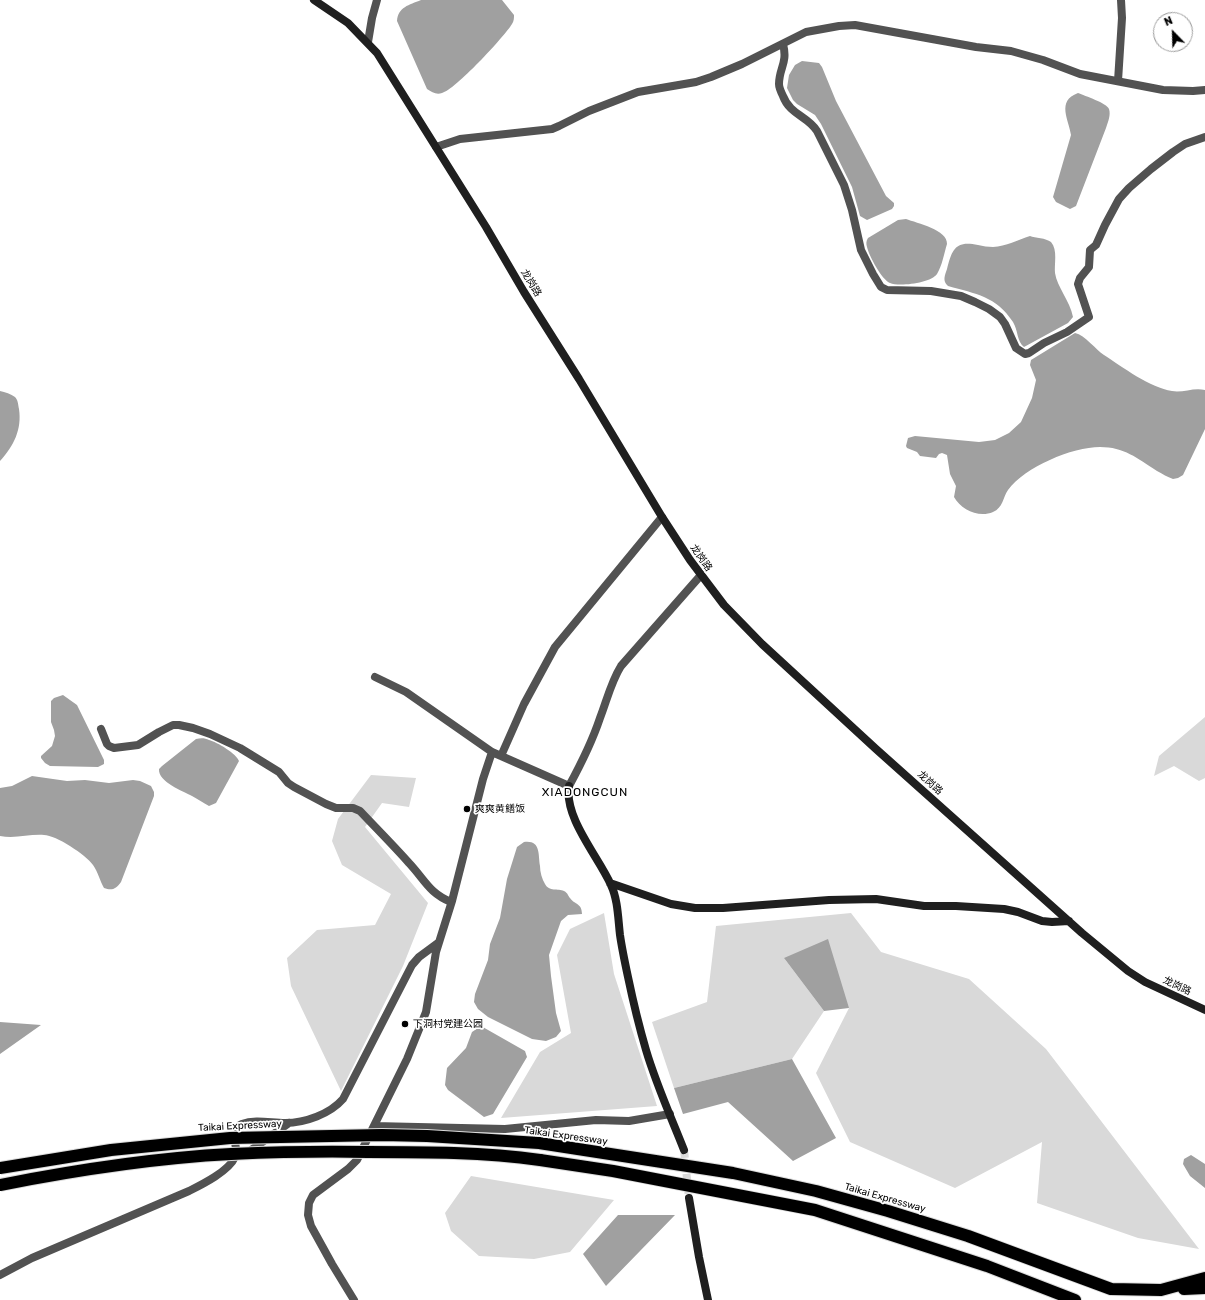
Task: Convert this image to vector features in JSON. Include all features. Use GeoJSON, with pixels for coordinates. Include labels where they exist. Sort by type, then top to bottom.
{"type":"FeatureCollection","features":[{"type":"Feature","properties":{"kind":"highway","name":"Taikai Expressway"},"geometry":{"type":"LineString","coordinates":[[0,1168],[111,1150],[230,1138],[324,1135],[390,1135],[539,1143],[733,1173],[816,1190],[968,1236],[1111,1289],[1161,1290]]}},
{"type":"Feature","properties":{"kind":"highway"},"geometry":{"type":"LineString","coordinates":[[0,1185],[113,1166],[230,1154],[281,1152],[382,1152],[515,1156],[613,1171],[815,1210],[987,1266],[1075,1300]]}},
{"type":"Feature","properties":{"kind":"highway"},"geometry":{"type":"LineString","coordinates":[[1161,1290],[1205,1278]]}},
{"type":"Feature","properties":{"kind":"highway"},"geometry":{"type":"LineString","coordinates":[[1161,1290],[1205,1288]]}},
{"type":"Feature","properties":{"kind":"main road","name":"龙岗路"},"geometry":{"type":"LineString","coordinates":[[314,0],[348,23],[377,53],[662,517],[701,575],[724,605],[762,644],[876,749],[1122,967],[1138,978],[1205,1010]]}},
{"type":"Feature","properties":{"kind":"main road"},"geometry":{"type":"LineString","coordinates":[[569,786],[569,803],[574,818],[610,883],[617,904],[621,937],[633,1000],[647,1051],[684,1150]]}},
{"type":"Feature","properties":{"kind":"main road"},"geometry":{"type":"LineString","coordinates":[[610,883],[671,904],[696,908],[723,908],[829,900],[876,899],[924,906],[1004,909],[1042,921],[1052,922],[1069,920]]}},
{"type":"Feature","properties":{"kind":"main road"},"geometry":{"type":"LineString","coordinates":[[689,1198],[708,1300]]}},
{"type":"Feature","properties":{"kind":"street"},"geometry":{"type":"LineString","coordinates":[[368,42],[377,0]]}},
{"type":"Feature","properties":{"kind":"street"},"geometry":{"type":"LineString","coordinates":[[1118,81],[1122,18],[1121,0]]}},
{"type":"Feature","properties":{"kind":"street"},"geometry":{"type":"LineString","coordinates":[[436,147],[460,140],[552,129],[589,111],[638,92],[711,78],[812,30],[854,25],[976,47],[1011,51],[1043,60],[1080,74],[1174,91],[1205,90]]}},
{"type":"Feature","properties":{"kind":"street"},"geometry":{"type":"LineString","coordinates":[[783,44],[785,53],[779,85],[784,98],[791,110],[812,124],[817,131],[844,186],[852,210],[861,250],[879,284],[887,290],[932,291],[961,296],[976,302],[1000,317],[1005,324],[1016,348],[1025,354],[1067,332],[1089,317],[1079,286],[1079,280],[1088,269],[1090,250],[1096,245],[1119,199],[1129,188],[1162,160],[1185,144],[1205,137]]}},
{"type":"Feature","properties":{"kind":"street"},"geometry":{"type":"LineString","coordinates":[[501,756],[524,704],[555,647],[662,517]]}},
{"type":"Feature","properties":{"kind":"street"},"geometry":{"type":"LineString","coordinates":[[375,676],[406,692],[492,752],[569,786],[589,747],[611,684],[620,666],[701,575]]}},
{"type":"Feature","properties":{"kind":"street"},"geometry":{"type":"LineString","coordinates":[[101,729],[107,744],[114,748],[136,746],[166,728],[179,725],[210,734],[240,748],[274,768],[288,783],[307,794],[332,807],[353,808],[360,811],[410,864],[433,892],[451,902]]}},
{"type":"Feature","properties":{"kind":"street"},"geometry":{"type":"LineString","coordinates":[[354,1300],[311,1226],[308,1215],[309,1203],[313,1195],[355,1163],[407,1059],[424,1017],[438,943],[451,902],[482,779],[492,752]]}},
{"type":"Feature","properties":{"kind":"street"},"geometry":{"type":"LineString","coordinates":[[229,1166],[236,1154],[233,1132],[235,1128],[241,1124],[253,1122],[289,1123],[308,1119],[324,1113],[343,1099],[412,965],[422,954],[438,943]]}},
{"type":"Feature","properties":{"kind":"street"},"geometry":{"type":"LineString","coordinates":[[374,1126],[505,1129],[596,1120],[629,1121],[670,1114]]}},
{"type":"Feature","properties":{"kind":"street"},"geometry":{"type":"LineString","coordinates":[[0,1275],[32,1258],[189,1191],[229,1166],[289,1123]]}},
{"type":"Feature","properties":{"kind":"shaded area"},"geometry":{"type":"Polygon","coordinates":[[[421,0],[502,0],[514,15],[514,21],[512,24],[490,51],[457,83],[440,94],[434,93],[427,89],[397,21],[399,13],[405,7],[421,0]]]}},
{"type":"Feature","properties":{"kind":"shaded area"},"geometry":{"type":"Polygon","coordinates":[[[802,61],[819,63],[822,67],[836,101],[886,196],[894,203],[892,209],[867,220],[860,216],[852,187],[821,124],[815,115],[793,100],[787,88],[789,75],[795,65],[802,61]]]}},
{"type":"Feature","properties":{"kind":"shaded area"},"geometry":{"type":"Polygon","coordinates":[[[1078,93],[1104,104],[1109,109],[1110,114],[1076,206],[1070,209],[1056,202],[1053,197],[1071,135],[1066,111],[1067,101],[1071,96],[1078,93]]]}},
{"type":"Feature","properties":{"kind":"shaded area"},"geometry":{"type":"Polygon","coordinates":[[[906,219],[937,231],[943,235],[947,244],[940,267],[934,277],[922,282],[900,285],[890,283],[880,273],[870,256],[867,241],[868,238],[898,220],[906,219]]]}},
{"type":"Feature","properties":{"kind":"shaded area"},"geometry":{"type":"Polygon","coordinates":[[[1030,236],[1049,241],[1053,245],[1055,253],[1056,278],[1073,317],[1068,323],[1024,347],[1020,342],[1013,322],[1000,307],[985,297],[948,286],[944,278],[953,252],[959,245],[970,244],[993,247],[1030,236]]]}},
{"type":"Feature","properties":{"kind":"shaded area"},"geometry":{"type":"Polygon","coordinates":[[[1075,333],[1079,334],[1101,353],[1119,365],[1155,386],[1172,391],[1197,389],[1205,390],[1205,429],[1183,475],[1173,479],[1123,451],[1109,447],[1089,448],[1076,450],[1037,466],[1008,490],[999,508],[993,512],[988,514],[976,513],[971,512],[961,506],[954,497],[956,486],[950,474],[947,455],[942,453],[936,458],[920,456],[917,452],[907,448],[908,438],[915,436],[979,442],[995,440],[1009,433],[1021,422],[1032,398],[1036,380],[1030,365],[1031,360],[1075,333]]]}},
{"type":"Feature","properties":{"kind":"shaded area"},"geometry":{"type":"Polygon","coordinates":[[[0,391],[10,394],[16,398],[20,416],[16,437],[0,461],[0,391]]]}},
{"type":"Feature","properties":{"kind":"shaded area"},"geometry":{"type":"Polygon","coordinates":[[[63,695],[77,705],[104,760],[104,764],[98,767],[50,766],[41,758],[41,756],[52,746],[55,736],[51,722],[51,701],[54,698],[63,695]]]}},
{"type":"Feature","properties":{"kind":"shaded area"},"geometry":{"type":"Polygon","coordinates":[[[1205,717],[1205,778],[1199,781],[1174,766],[1154,776],[1159,756],[1205,717]]]}},
{"type":"Feature","properties":{"kind":"shaded area"},"geometry":{"type":"Polygon","coordinates":[[[201,738],[217,743],[231,752],[239,761],[216,803],[209,806],[172,786],[162,778],[159,769],[196,739],[201,738]]]}},
{"type":"Feature","properties":{"kind":"shaded area"},"geometry":{"type":"Polygon","coordinates":[[[371,775],[416,778],[409,807],[382,803],[365,827],[428,903],[403,966],[341,1091],[291,986],[287,958],[317,930],[375,925],[391,894],[342,865],[332,841],[338,819],[371,775]]]}},
{"type":"Feature","properties":{"kind":"shaded area"},"geometry":{"type":"Polygon","coordinates":[[[32,776],[67,781],[85,780],[109,783],[133,780],[140,781],[151,786],[154,796],[121,882],[116,888],[104,888],[95,868],[89,861],[70,846],[56,838],[44,835],[11,837],[0,836],[0,788],[12,786],[32,776]]]}},
{"type":"Feature","properties":{"kind":"shaded area"},"geometry":{"type":"Polygon","coordinates":[[[524,842],[533,843],[538,849],[540,871],[547,886],[551,889],[562,890],[565,892],[580,906],[582,910],[582,914],[568,915],[561,921],[549,955],[556,1013],[561,1031],[556,1037],[546,1041],[532,1039],[488,1017],[478,1009],[474,1002],[475,994],[488,960],[490,944],[500,918],[507,879],[517,847],[524,842]]]}},
{"type":"Feature","properties":{"kind":"shaded area"},"geometry":{"type":"Polygon","coordinates":[[[604,913],[614,974],[657,1106],[501,1118],[540,1052],[571,1033],[557,955],[570,929],[604,913]]]}},
{"type":"Feature","properties":{"kind":"shaded area"},"geometry":{"type":"Polygon","coordinates":[[[851,913],[881,952],[969,979],[1046,1049],[1199,1249],[1138,1238],[1037,1203],[1042,1142],[955,1188],[850,1142],[816,1073],[849,1008],[784,958],[824,1011],[792,1059],[674,1088],[652,1022],[707,1002],[716,926],[851,913]]]}},
{"type":"Feature","properties":{"kind":"shaded area"},"geometry":{"type":"Polygon","coordinates":[[[828,939],[849,1008],[824,1011],[784,958],[828,939]]]}},
{"type":"Feature","properties":{"kind":"shaded area"},"geometry":{"type":"Polygon","coordinates":[[[0,1022],[41,1025],[0,1054],[0,1022]]]}},
{"type":"Feature","properties":{"kind":"shaded area"},"geometry":{"type":"Polygon","coordinates":[[[481,1026],[525,1051],[527,1057],[493,1114],[484,1117],[448,1090],[445,1085],[447,1068],[466,1048],[472,1032],[481,1026]]]}},
{"type":"Feature","properties":{"kind":"shaded area"},"geometry":{"type":"Polygon","coordinates":[[[792,1059],[836,1138],[793,1161],[728,1102],[683,1114],[674,1088],[792,1059]]]}},
{"type":"Feature","properties":{"kind":"shaded area"},"geometry":{"type":"Polygon","coordinates":[[[1191,1155],[1205,1164],[1205,1188],[1190,1176],[1183,1164],[1184,1159],[1191,1155]]]}},
{"type":"Feature","properties":{"kind":"shaded area"},"geometry":{"type":"Polygon","coordinates":[[[471,1176],[614,1200],[570,1252],[534,1259],[479,1256],[451,1231],[445,1213],[471,1176]]]}},
{"type":"Feature","properties":{"kind":"shaded area"},"geometry":{"type":"Polygon","coordinates":[[[618,1215],[675,1215],[606,1286],[583,1254],[618,1215]]]}},
{"type":"Feature","properties":{"kind":"tunnel"},"geometry":{"type":"LineString","coordinates":[[684,1150],[689,1198]]}},
{"type":"Feature","properties":{"kind":"place","name":"爽爽黄鳝饭"},"geometry":{"type":"Point","coordinates":[467,809]}},
{"type":"Feature","properties":{"kind":"place","name":"下洞村党建公园"},"geometry":{"type":"Point","coordinates":[405,1024]}},
{"type":"Feature","properties":{"kind":"district","name":"XIADONGCUN"},"geometry":{"type":"Point","coordinates":[585,793]}}]}
